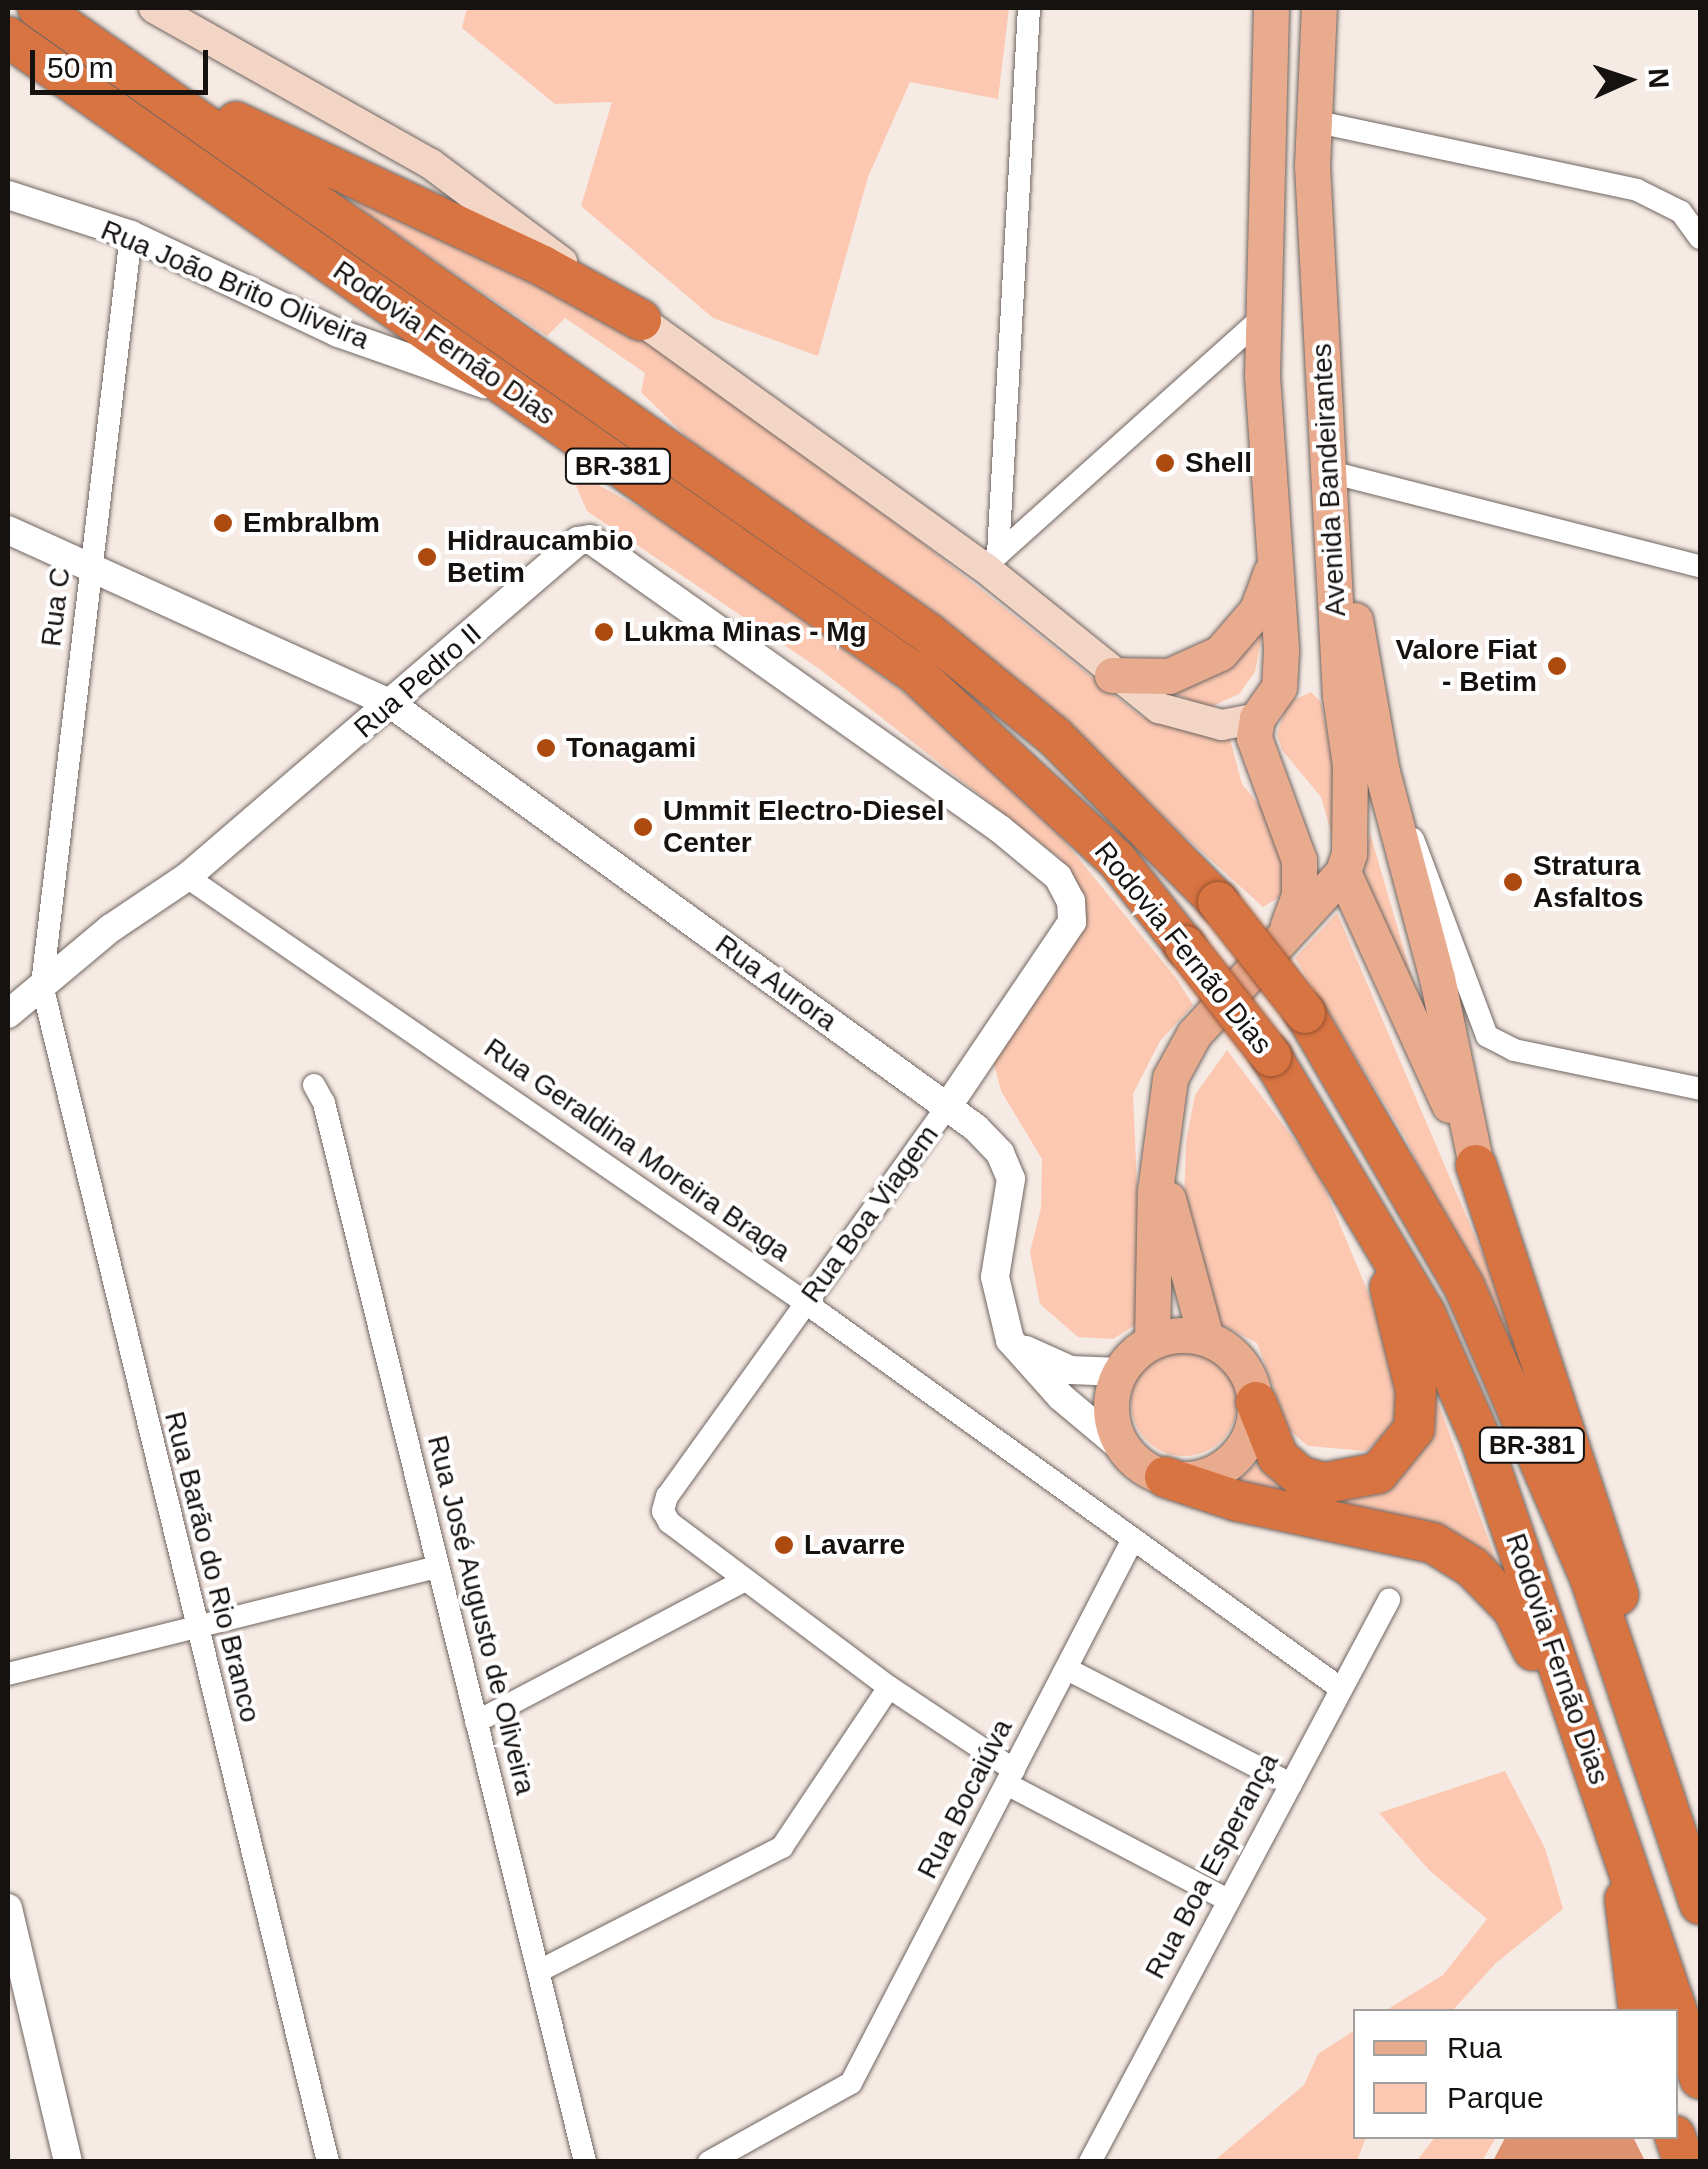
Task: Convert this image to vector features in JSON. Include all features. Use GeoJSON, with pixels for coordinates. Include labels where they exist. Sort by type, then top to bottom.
{"type":"FeatureCollection","features":[{"type":"Feature","properties":{"kind":"highway","name":"BR-381"},"geometry":{"type":"LineString","coordinates":[[43,11],[247,128],[543,266],[641,320]]}},
{"type":"Feature","properties":{"kind":"highway","name":"Rodovia Fernão Dias"},"geometry":{"type":"LineString","coordinates":[[43,11],[928,633],[1054,736],[1218,902],[1305,1013],[1464,1286],[1591,1580],[1700,1904]]}},
{"type":"Feature","properties":{"kind":"highway","name":"Rodovia Fernão Dias"},"geometry":{"type":"LineString","coordinates":[[8,36],[917,674],[1116,859],[1271,1056],[1425,1313],[1482,1440],[1676,2009]]}},
{"type":"Feature","properties":{"kind":"highway","name":"BR-381"},"geometry":{"type":"LineString","coordinates":[[8,62],[64,77]]}},
{"type":"Feature","properties":{"kind":"highway"},"geometry":{"type":"LineString","coordinates":[[1476,1165],[1610,1558],[1648,1756]]}},
{"type":"Feature","properties":{"kind":"highway","name":"BR-381"},"geometry":{"type":"LineString","coordinates":[[1256,1402],[1278,1456],[1301,1476],[1326,1483],[1378,1473],[1414,1429],[1416,1391],[1404,1330],[1364,1207]]}},
{"type":"Feature","properties":{"kind":"highway"},"geometry":{"type":"LineString","coordinates":[[1165,1478],[1237,1501],[1434,1543],[1472,1567],[1513,1610],[1598,1780]]}},
{"type":"Feature","properties":{"kind":"highway","name":"BR-381"},"geometry":{"type":"LineString","coordinates":[[1666,1804],[1700,1852]]}},
{"type":"Feature","properties":{"kind":"highway"},"geometry":{"type":"LineString","coordinates":[[1623,1850],[1629,1964],[1638,2009]]}},
{"type":"Feature","properties":{"kind":"highway","name":"Rodovia Fernão Dias"},"geometry":{"type":"LineString","coordinates":[[1678,2014],[1700,2079]]}},
{"type":"Feature","properties":{"kind":"main road","name":"BR-381"},"geometry":{"type":"LineString","coordinates":[[154,8],[431,164],[641,320],[991,561],[1112,676],[1193,722],[1222,725],[1258,718]]}},
{"type":"Feature","properties":{"kind":"main road","name":"Avenida Bandeirantes"},"geometry":{"type":"LineString","coordinates":[[1270,8],[1262,318],[1280,687]]}},
{"type":"Feature","properties":{"kind":"main road","name":"Avenida Bandeirantes"},"geometry":{"type":"LineString","coordinates":[[1319,8],[1314,122],[1340,696],[1353,812],[1343,872]]}},
{"type":"Feature","properties":{"kind":"main road"},"geometry":{"type":"LineString","coordinates":[[1269,449],[1330,472],[1380,768],[1437,978],[1476,1165]]}},
{"type":"Feature","properties":{"kind":"main road"},"geometry":{"type":"LineString","coordinates":[[1112,676],[1168,676],[1220,653],[1257,610],[1274,556]]}},
{"type":"Feature","properties":{"kind":"main road"},"geometry":{"type":"LineString","coordinates":[[1288,927],[1298,895],[1299,860],[1290,824],[1258,764],[1258,718],[1280,687],[1310,676],[1340,696]]}},
{"type":"Feature","properties":{"kind":"main road"},"geometry":{"type":"LineString","coordinates":[[1152,1341],[1160,1152],[1170,1078],[1194,1034],[1288,927],[1343,872],[1476,1165]]}},
{"type":"Feature","properties":{"kind":"main road"},"geometry":{"type":"LineString","coordinates":[[1160,1152],[1206,1338]]}},
{"type":"Feature","properties":{"kind":"main road"},"geometry":{"type":"LineString","coordinates":[[1206,1338],[1240,1362],[1256,1402],[1245,1446],[1230,1463],[1210,1475],[1165,1478],[1130,1456],[1112,1415],[1120,1372],[1152,1341],[1206,1338]]}},
{"type":"Feature","properties":{"kind":"street"},"geometry":{"type":"LineString","coordinates":[[991,561],[1029,8]]}},
{"type":"Feature","properties":{"kind":"street"},"geometry":{"type":"LineString","coordinates":[[1314,122],[1637,190],[1681,212],[1700,238]]}},
{"type":"Feature","properties":{"kind":"street","name":"Rua João Brito Oliveira"},"geometry":{"type":"LineString","coordinates":[[8,196],[130,235],[338,333],[518,396]]}},
{"type":"Feature","properties":{"kind":"street","name":"Rua C"},"geometry":{"type":"LineString","coordinates":[[42,986],[130,235]]}},
{"type":"Feature","properties":{"kind":"street"},"geometry":{"type":"LineString","coordinates":[[991,561],[1262,318]]}},
{"type":"Feature","properties":{"kind":"street"},"geometry":{"type":"LineString","coordinates":[[1330,472],[1700,566]]}},
{"type":"Feature","properties":{"kind":"street","name":"Rua Aurora"},"geometry":{"type":"LineString","coordinates":[[8,530],[392,704],[946,1107],[1000,1153],[1011,1178],[996,1277],[1010,1340],[1061,1398],[1130,1456]]}},
{"type":"Feature","properties":{"kind":"street","name":"Rua Pedro II"},"geometry":{"type":"LineString","coordinates":[[8,1014],[187,877],[578,541],[601,542],[1000,829],[1058,877],[1071,901]]}},
{"type":"Feature","properties":{"kind":"street"},"geometry":{"type":"LineString","coordinates":[[1380,768],[1428,873],[1487,1036],[1514,1050],[1700,1089]]}},
{"type":"Feature","properties":{"kind":"street","name":"Rua Geraldina Moreira Braga"},"geometry":{"type":"LineString","coordinates":[[187,877],[806,1303],[1132,1542],[1340,1688]]}},
{"type":"Feature","properties":{"kind":"street","name":"Rua Boa Viagem"},"geometry":{"type":"LineString","coordinates":[[745,1580],[669,1522],[668,1496],[946,1107],[1072,922],[1071,901]]}},
{"type":"Feature","properties":{"kind":"street","name":"Rua Barão do Rio Branco"},"geometry":{"type":"LineString","coordinates":[[42,986],[328,2162]]}},
{"type":"Feature","properties":{"kind":"street","name":"Rua José Augusto de Oliveira"},"geometry":{"type":"LineString","coordinates":[[314,1086],[324,1103],[585,2162]]}},
{"type":"Feature","properties":{"kind":"street"},"geometry":{"type":"LineString","coordinates":[[1010,1340],[1055,1365],[1120,1372]]}},
{"type":"Feature","properties":{"kind":"street","name":"Rua Bocaiúva"},"geometry":{"type":"LineString","coordinates":[[709,2162],[851,2083],[1132,1542]]}},
{"type":"Feature","properties":{"kind":"street"},"geometry":{"type":"LineString","coordinates":[[8,1674],[437,1567]]}},
{"type":"Feature","properties":{"kind":"street"},"geometry":{"type":"LineString","coordinates":[[476,1722],[745,1580],[1010,1777],[1226,1899]]}},
{"type":"Feature","properties":{"kind":"street","name":"Rua Boa Esperança"},"geometry":{"type":"LineString","coordinates":[[1090,2162],[1226,1899],[1389,1600]]}},
{"type":"Feature","properties":{"kind":"street"},"geometry":{"type":"LineString","coordinates":[[1067,1669],[1291,1784]]}},
{"type":"Feature","properties":{"kind":"street"},"geometry":{"type":"LineString","coordinates":[[539,1971],[782,1848],[889,1687]]}},
{"type":"Feature","properties":{"kind":"street"},"geometry":{"type":"LineString","coordinates":[[8,1908],[68,2162]]}},
{"type":"Feature","properties":{"kind":"green space"},"geometry":{"type":"Polygon","coordinates":[[[467,8],[1009,8],[998,99],[910,82],[868,177],[818,356],[713,318],[581,206],[612,102],[555,104],[462,28],[467,8]]]}},
{"type":"Feature","properties":{"kind":"green space"},"geometry":{"type":"Polygon","coordinates":[[[338,187],[503,261],[644,340],[921,542],[1142,717],[1230,739],[1242,784],[1279,830],[1292,879],[1278,898],[1263,907],[1013,681],[893,584],[695,445],[641,392],[645,373],[565,318],[547,336],[367,214],[338,187]]]}},
{"type":"Feature","properties":{"kind":"green space"},"geometry":{"type":"Polygon","coordinates":[[[569,469],[677,528],[912,699],[1044,816],[1176,978],[1193,1005],[1160,1041],[1133,1094],[1143,1320],[1113,1339],[1078,1337],[1040,1304],[1030,1252],[1041,1208],[1042,1159],[1001,1091],[993,1060],[1085,918],[1060,858],[821,670],[587,511],[569,469]]]}},
{"type":"Feature","properties":{"kind":"green space"},"geometry":{"type":"Polygon","coordinates":[[[1262,635],[1255,672],[1239,694],[1206,709],[1173,692],[1262,635]]]}},
{"type":"Feature","properties":{"kind":"green space"},"geometry":{"type":"Polygon","coordinates":[[[1311,692],[1321,702],[1336,779],[1334,842],[1321,797],[1282,750],[1277,734],[1287,703],[1311,692]]]}},
{"type":"Feature","properties":{"kind":"green space"},"geometry":{"type":"Polygon","coordinates":[[[1370,833],[1434,1053],[1361,894],[1370,833]]]}},
{"type":"Feature","properties":{"kind":"green space"},"geometry":{"type":"Polygon","coordinates":[[[1337,913],[1514,1328],[1554,1452],[1405,1137],[1295,958],[1337,913]]]}},
{"type":"Feature","properties":{"kind":"green space"},"geometry":{"type":"Polygon","coordinates":[[[1227,1050],[1317,1170],[1373,1304],[1401,1391],[1391,1427],[1366,1451],[1308,1446],[1289,1430],[1257,1343],[1214,1321],[1184,1205],[1186,1141],[1195,1095],[1227,1050]]]}},
{"type":"Feature","properties":{"kind":"green space"},"geometry":{"type":"Polygon","coordinates":[[[1184,1350],[1204,1354],[1222,1365],[1233,1383],[1237,1403],[1233,1423],[1222,1441],[1204,1452],[1184,1456],[1164,1452],[1146,1441],[1135,1423],[1131,1403],[1135,1383],[1146,1365],[1164,1354],[1184,1350]]]}},
{"type":"Feature","properties":{"kind":"green space"},"geometry":{"type":"Polygon","coordinates":[[[1429,1378],[1501,1574],[1230,1488],[1262,1459],[1347,1494],[1429,1378]]]}},
{"type":"Feature","properties":{"kind":"green space"},"geometry":{"type":"Polygon","coordinates":[[[1505,1771],[1545,1848],[1563,1909],[1496,1963],[1454,2009],[1388,2009],[1443,1975],[1487,1919],[1429,1870],[1379,1813],[1505,1771]]]}},
{"type":"Feature","properties":{"kind":"green space"},"geometry":{"type":"Polygon","coordinates":[[[1353,2031],[1353,2139],[1365,2139],[1357,2161],[1214,2161],[1304,2085],[1318,2054],[1353,2031]]]}},
{"type":"Feature","properties":{"kind":"green space"},"geometry":{"type":"Polygon","coordinates":[[[1433,2139],[1495,2139],[1482,2161],[1417,2161],[1433,2139]]]}},
{"type":"Feature","properties":{"kind":"shaded area"},"geometry":{"type":"Polygon","coordinates":[[[1504,2139],[1634,2139],[1645,2161],[1493,2161],[1504,2139]]]}},
{"type":"Feature","properties":{"kind":"place","name":"Shell"},"geometry":{"type":"Point","coordinates":[1165,463]}},
{"type":"Feature","properties":{"kind":"place","name":"Embralbm"},"geometry":{"type":"Point","coordinates":[223,523]}},
{"type":"Feature","properties":{"kind":"place","name":"Hidraucambio Betim"},"geometry":{"type":"Point","coordinates":[427,557]}},
{"type":"Feature","properties":{"kind":"place","name":"Lukma Minas - Mg"},"geometry":{"type":"Point","coordinates":[604,632]}},
{"type":"Feature","properties":{"kind":"place","name":"Valore Fiat - Betim"},"geometry":{"type":"Point","coordinates":[1557,666]}},
{"type":"Feature","properties":{"kind":"place","name":"Tonagami"},"geometry":{"type":"Point","coordinates":[546,748]}},
{"type":"Feature","properties":{"kind":"place","name":"Ummit Electro-Diesel Center"},"geometry":{"type":"Point","coordinates":[643,827]}},
{"type":"Feature","properties":{"kind":"place","name":"Stratura Asfaltos"},"geometry":{"type":"Point","coordinates":[1513,882]}},
{"type":"Feature","properties":{"kind":"place","name":"Lavarre"},"geometry":{"type":"Point","coordinates":[784,1545]}}]}
